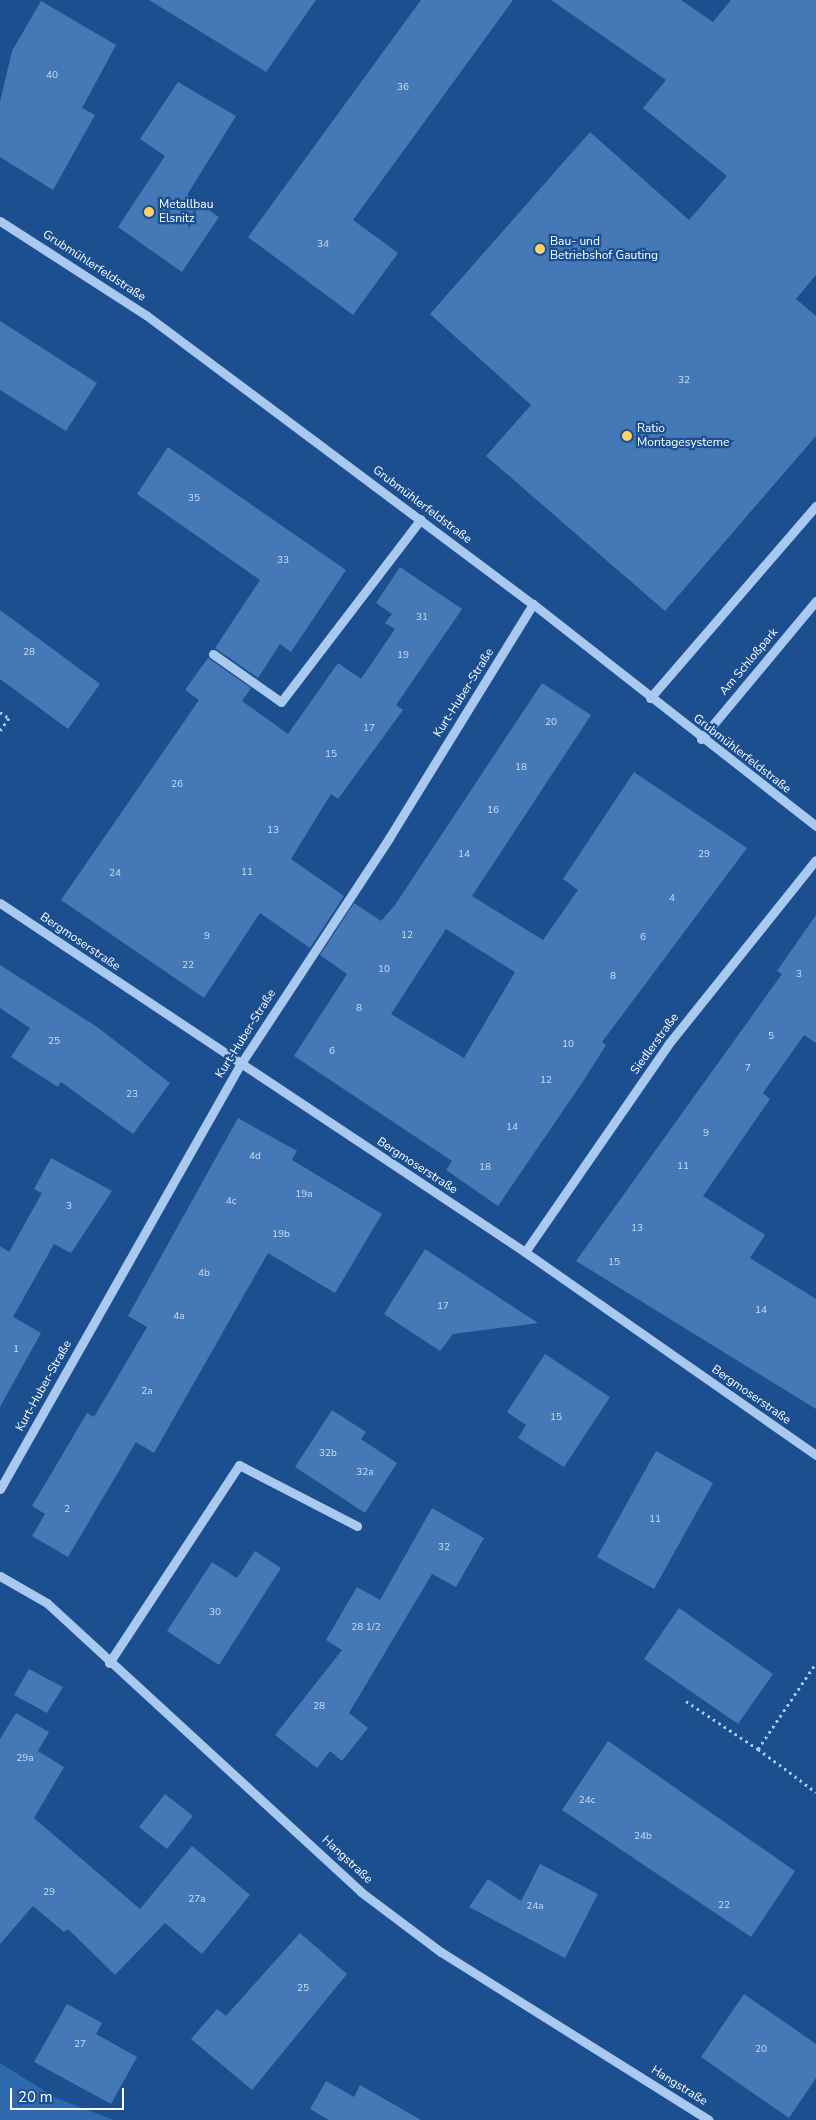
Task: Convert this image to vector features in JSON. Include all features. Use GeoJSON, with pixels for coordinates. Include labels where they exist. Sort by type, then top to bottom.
{"type":"FeatureCollection","features":[{"type":"Feature","properties":{"kind":"street","name":"Grubmühlerfeldstraße"},"geometry":{"type":"LineString","coordinates":[[0,221],[146,315],[533,604],[701,739],[816,826]]}},
{"type":"Feature","properties":{"kind":"street"},"geometry":{"type":"LineString","coordinates":[[650,698],[816,506]]}},
{"type":"Feature","properties":{"kind":"street"},"geometry":{"type":"LineString","coordinates":[[213,654],[281,702],[420,520]]}},
{"type":"Feature","properties":{"kind":"street","name":"Am Schloßpark"},"geometry":{"type":"LineString","coordinates":[[701,739],[816,600]]}},
{"type":"Feature","properties":{"kind":"street","name":"Kurt-Huber-Straße"},"geometry":{"type":"LineString","coordinates":[[0,1489],[240,1065],[389,838],[533,604]]}},
{"type":"Feature","properties":{"kind":"street","name":"Siedlerstraße"},"geometry":{"type":"LineString","coordinates":[[525,1252],[670,1042],[816,860]]}},
{"type":"Feature","properties":{"kind":"street","name":"Bergmoserstraße"},"geometry":{"type":"LineString","coordinates":[[0,903],[240,1065],[525,1252],[816,1455]]}},
{"type":"Feature","properties":{"kind":"street"},"geometry":{"type":"LineString","coordinates":[[109,1663],[239,1465],[357,1526]]}},
{"type":"Feature","properties":{"kind":"street","name":"Hangstraße"},"geometry":{"type":"LineString","coordinates":[[0,1576],[47,1603],[109,1663],[362,1892],[433,1946],[709,2120]]}},
{"type":"Feature","properties":{"kind":"path"},"geometry":{"type":"LineString","coordinates":[[0,712],[9,718],[0,731]]}},
{"type":"Feature","properties":{"kind":"path"},"geometry":{"type":"LineString","coordinates":[[758,1750],[816,1663]]}},
{"type":"Feature","properties":{"kind":"path"},"geometry":{"type":"LineString","coordinates":[[686,1702],[758,1750],[816,1792]]}},
{"type":"Feature","properties":{"kind":"shaded area"},"geometry":{"type":"Polygon","coordinates":[[[0,2063],[56,2098],[114,2120],[0,2120],[0,2063]]]}},
{"type":"Feature","properties":{"kind":"building"},"geometry":{"type":"Polygon","coordinates":[[[149,0],[316,0],[266,72],[149,0]]]}},
{"type":"Feature","properties":{"kind":"building"},"geometry":{"type":"Polygon","coordinates":[[[421,0],[513,0],[353,220],[398,253],[353,315],[248,237],[421,0]]]}},
{"type":"Feature","properties":{"kind":"building"},"geometry":{"type":"Polygon","coordinates":[[[551,0],[681,0],[713,22],[731,0],[816,0],[816,275],[796,299],[816,316],[816,436],[665,611],[486,456],[531,405],[430,314],[590,132],[689,220],[727,176],[643,108],[666,80],[551,0]]]}},
{"type":"Feature","properties":{"kind":"building"},"geometry":{"type":"Polygon","coordinates":[[[41,1],[116,45],[82,108],[95,115],[53,190],[0,157],[0,102],[12,51],[41,1]]]}},
{"type":"Feature","properties":{"kind":"building"},"geometry":{"type":"Polygon","coordinates":[[[178,82],[236,116],[187,195],[219,217],[182,272],[118,227],[165,156],[140,139],[178,82]]]}},
{"type":"Feature","properties":{"kind":"building"},"geometry":{"type":"Polygon","coordinates":[[[0,321],[97,383],[66,431],[0,390],[0,321]]]}},
{"type":"Feature","properties":{"kind":"building"},"geometry":{"type":"Polygon","coordinates":[[[168,447],[346,570],[291,652],[280,644],[258,678],[215,648],[260,580],[137,494],[168,447]]]}},
{"type":"Feature","properties":{"kind":"building"},"geometry":{"type":"Polygon","coordinates":[[[400,567],[462,609],[396,705],[403,710],[338,799],[331,794],[291,859],[344,896],[310,948],[260,913],[204,998],[61,900],[199,700],[185,690],[208,658],[251,688],[242,701],[288,734],[338,663],[361,679],[395,629],[385,623],[392,614],[376,603],[400,567]]]}},
{"type":"Feature","properties":{"kind":"building"},"geometry":{"type":"Polygon","coordinates":[[[0,610],[100,684],[68,729],[0,679],[0,610]]]}},
{"type":"Feature","properties":{"kind":"building"},"geometry":{"type":"Polygon","coordinates":[[[542,683],[591,715],[472,896],[543,940],[578,890],[563,879],[634,772],[747,848],[602,1042],[606,1045],[584,1080],[498,1206],[446,1170],[452,1161],[294,1056],[347,974],[320,955],[354,903],[381,921],[395,905],[542,683]],[[446,929],[391,1014],[464,1058],[515,972],[446,929]]]}},
{"type":"Feature","properties":{"kind":"building"},"geometry":{"type":"Polygon","coordinates":[[[816,915],[816,1043],[804,1035],[763,1093],[770,1099],[703,1196],[765,1235],[750,1258],[816,1299],[816,1409],[576,1261],[782,974],[777,971],[816,915]]]}},
{"type":"Feature","properties":{"kind":"building"},"geometry":{"type":"Polygon","coordinates":[[[0,965],[97,1027],[170,1083],[133,1134],[61,1082],[58,1087],[11,1057],[30,1028],[0,1008],[0,965]]]}},
{"type":"Feature","properties":{"kind":"building"},"geometry":{"type":"Polygon","coordinates":[[[238,1118],[297,1151],[292,1160],[382,1214],[335,1293],[268,1253],[154,1453],[136,1442],[68,1557],[32,1536],[45,1514],[32,1506],[87,1413],[94,1417],[147,1327],[128,1316],[238,1118]]]}},
{"type":"Feature","properties":{"kind":"building"},"geometry":{"type":"Polygon","coordinates":[[[51,1158],[112,1191],[71,1253],[54,1244],[13,1317],[41,1333],[0,1407],[0,1246],[9,1252],[42,1193],[34,1189],[51,1158]]]}},
{"type":"Feature","properties":{"kind":"building"},"geometry":{"type":"Polygon","coordinates":[[[425,1249],[538,1323],[453,1334],[440,1351],[384,1314],[425,1249]]]}},
{"type":"Feature","properties":{"kind":"building"},"geometry":{"type":"Polygon","coordinates":[[[545,1354],[610,1397],[564,1467],[518,1438],[526,1425],[507,1412],[545,1354]]]}},
{"type":"Feature","properties":{"kind":"building"},"geometry":{"type":"Polygon","coordinates":[[[332,1410],[366,1432],[361,1439],[397,1463],[365,1513],[295,1467],[332,1410]]]}},
{"type":"Feature","properties":{"kind":"building"},"geometry":{"type":"Polygon","coordinates":[[[656,1451],[713,1483],[654,1589],[597,1557],[656,1451]]]}},
{"type":"Feature","properties":{"kind":"building"},"geometry":{"type":"Polygon","coordinates":[[[432,1508],[484,1538],[456,1587],[432,1574],[349,1713],[368,1728],[342,1761],[330,1751],[317,1768],[275,1735],[342,1650],[326,1640],[357,1587],[380,1600],[432,1508]]]}},
{"type":"Feature","properties":{"kind":"building"},"geometry":{"type":"Polygon","coordinates":[[[255,1551],[281,1568],[219,1665],[167,1631],[212,1562],[237,1578],[255,1551]]]}},
{"type":"Feature","properties":{"kind":"building"},"geometry":{"type":"Polygon","coordinates":[[[679,1608],[773,1674],[738,1724],[644,1659],[679,1608]]]}},
{"type":"Feature","properties":{"kind":"building"},"geometry":{"type":"Polygon","coordinates":[[[29,1669],[63,1687],[47,1713],[14,1695],[29,1669]]]}},
{"type":"Feature","properties":{"kind":"building"},"geometry":{"type":"Polygon","coordinates":[[[16,1713],[49,1732],[38,1751],[64,1767],[34,1818],[140,1909],[192,1846],[250,1895],[202,1954],[165,1923],[115,1975],[68,1929],[64,1932],[33,1906],[0,1944],[0,1739],[16,1713]]]}},
{"type":"Feature","properties":{"kind":"building"},"geometry":{"type":"Polygon","coordinates":[[[608,1741],[795,1871],[751,1937],[562,1810],[608,1741]]]}},
{"type":"Feature","properties":{"kind":"building"},"geometry":{"type":"Polygon","coordinates":[[[165,1794],[193,1816],[167,1849],[139,1827],[165,1794]]]}},
{"type":"Feature","properties":{"kind":"building"},"geometry":{"type":"Polygon","coordinates":[[[540,1864],[598,1894],[565,1958],[469,1907],[488,1879],[521,1901],[540,1864]]]}},
{"type":"Feature","properties":{"kind":"building"},"geometry":{"type":"Polygon","coordinates":[[[300,1933],[347,1974],[252,2090],[191,2039],[217,2009],[226,2016],[300,1933]]]}},
{"type":"Feature","properties":{"kind":"building"},"geometry":{"type":"Polygon","coordinates":[[[744,1994],[816,2044],[816,2078],[789,2118],[701,2057],[744,1994]]]}},
{"type":"Feature","properties":{"kind":"building"},"geometry":{"type":"Polygon","coordinates":[[[67,2004],[102,2023],[96,2034],[137,2057],[111,2104],[34,2062],[67,2004]]]}},
{"type":"Feature","properties":{"kind":"building"},"geometry":{"type":"Polygon","coordinates":[[[326,2081],[354,2097],[360,2085],[421,2120],[329,2120],[310,2109],[326,2081]]]}},
{"type":"Feature","properties":{"kind":"place","name":"Metallbau Elsnitz"},"geometry":{"type":"Point","coordinates":[149,212]}},
{"type":"Feature","properties":{"kind":"place","name":"Bau- und Betriebshof Gauting"},"geometry":{"type":"Point","coordinates":[540,249]}},
{"type":"Feature","properties":{"kind":"place","name":"Ratio Montagesysteme"},"geometry":{"type":"Point","coordinates":[627,436]}}]}
